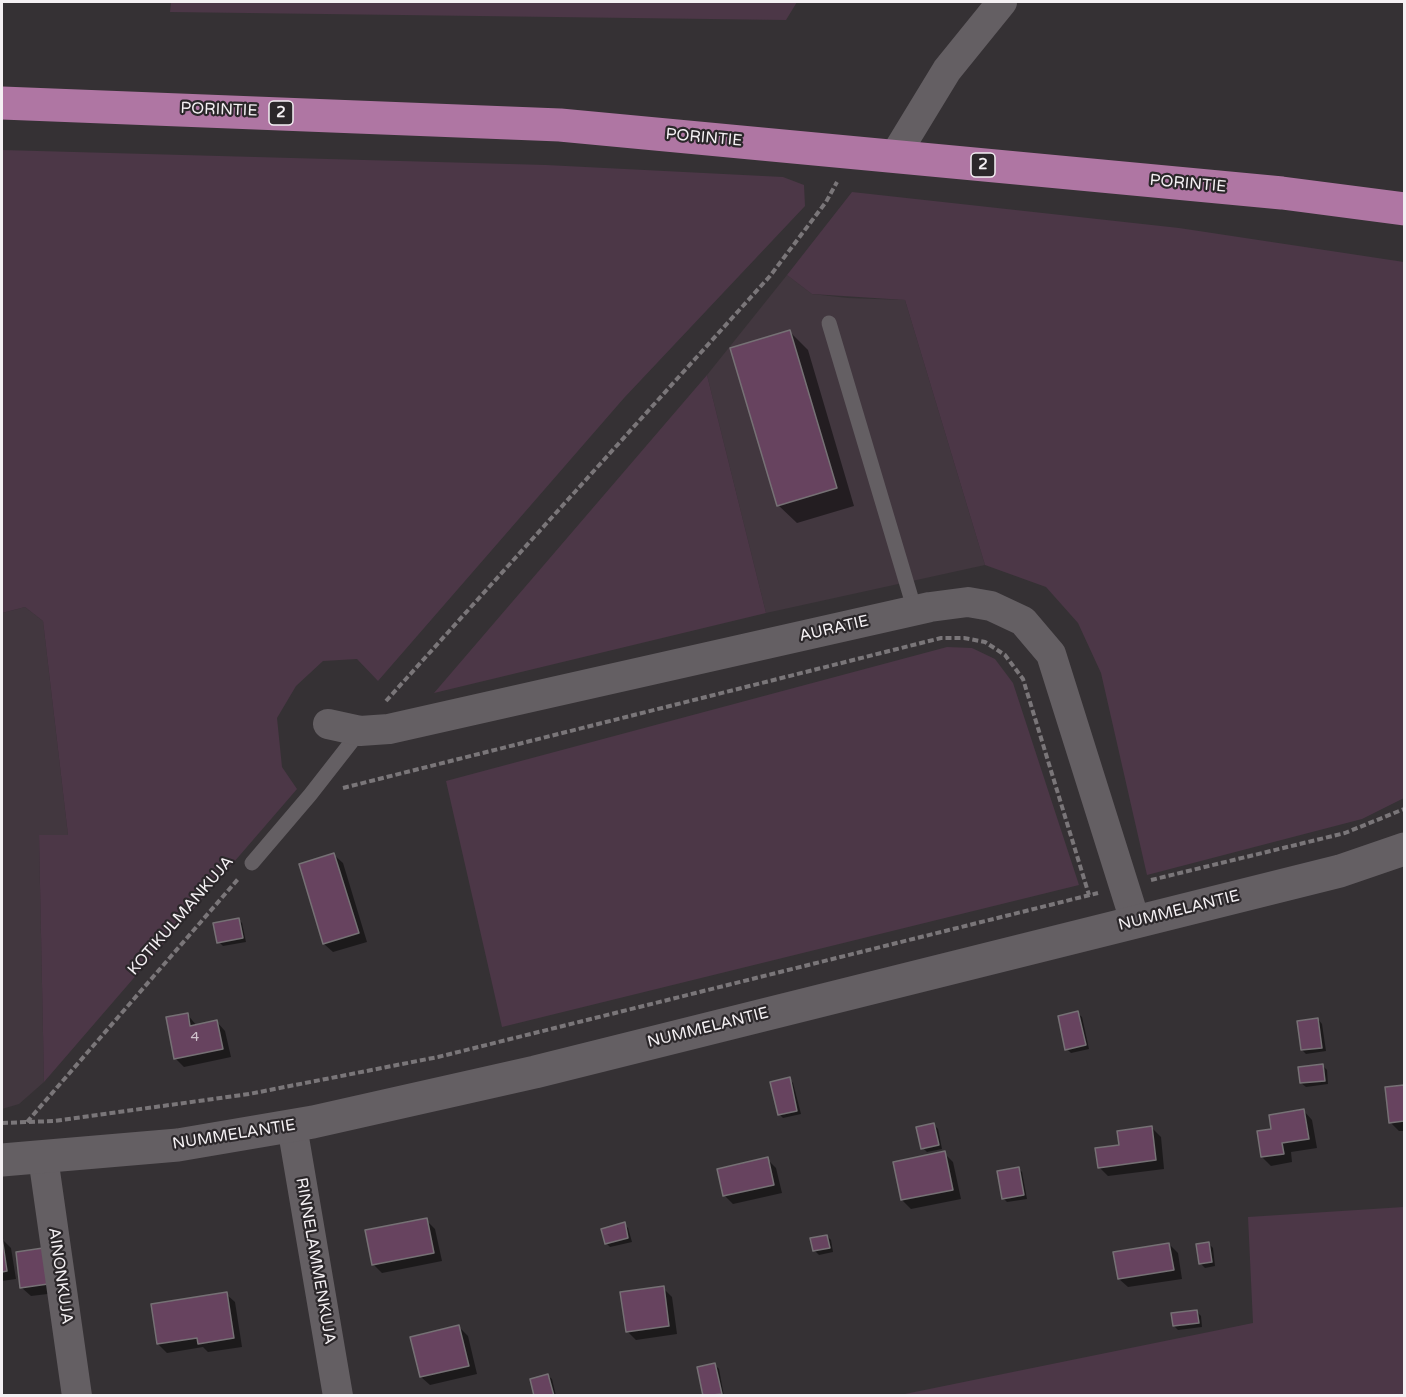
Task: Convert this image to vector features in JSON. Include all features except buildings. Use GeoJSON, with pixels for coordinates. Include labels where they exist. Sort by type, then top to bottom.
{"type":"FeatureCollection","features":[{"type":"Feature","properties":{"kind":"highway","name":"PORINTIE"},"geometry":{"type":"LineString","coordinates":[[2,103],[560,125],[1281,193],[1404,208]]}},
{"type":"Feature","properties":{"kind":"street"},"geometry":{"type":"LineString","coordinates":[[894,157],[947,70],[1002,2]]}},
{"type":"Feature","properties":{"kind":"street","name":"AURATIE"},"geometry":{"type":"LineString","coordinates":[[328,724],[360,732],[390,729],[915,611],[968,602],[991,606],[1023,621],[1051,654],[1135,921]]}},
{"type":"Feature","properties":{"kind":"street","name":"NUMMELANTIE"},"geometry":{"type":"LineString","coordinates":[[2,1160],[178,1145],[291,1126],[536,1072],[1340,871],[1404,849]]}},
{"type":"Feature","properties":{"kind":"street","name":"RINNELAMMENKUJA"},"geometry":{"type":"LineString","coordinates":[[291,1126],[338,1395]]}},
{"type":"Feature","properties":{"kind":"street","name":"AINONKUJA"},"geometry":{"type":"LineString","coordinates":[[43,1157],[77,1395]]}},
{"type":"Feature","properties":{"kind":"lane"},"geometry":{"type":"LineString","coordinates":[[829,323],[915,611]]}},
{"type":"Feature","properties":{"kind":"lane","name":"KOTIKULMANKUJA"},"geometry":{"type":"LineString","coordinates":[[252,863],[360,732]]}},
{"type":"Feature","properties":{"kind":"path"},"geometry":{"type":"LineString","coordinates":[[360,732],[390,695],[770,276],[826,202],[853,152]]}},
{"type":"Feature","properties":{"kind":"path"},"geometry":{"type":"LineString","coordinates":[[310,795],[941,638],[964,638],[986,642],[1005,654],[1023,679],[1089,896]]}},
{"type":"Feature","properties":{"kind":"path"},"geometry":{"type":"LineString","coordinates":[[2,1123],[54,1121],[249,1094],[438,1057],[1345,832],[1404,809]]}},
{"type":"Feature","properties":{"kind":"path","name":"KOTIKULMANKUJA"},"geometry":{"type":"LineString","coordinates":[[27,1122],[252,863]]}},
{"type":"Feature","properties":{"kind":"shaded area"},"geometry":{"type":"Polygon","coordinates":[[[171,2],[797,2],[786,20],[170,12],[171,2]]]}},
{"type":"Feature","properties":{"kind":"shaded area"},"geometry":{"type":"Polygon","coordinates":[[[2,150],[546,165],[783,177],[804,185],[805,206],[624,398],[378,681],[357,659],[323,661],[296,686],[277,718],[282,767],[297,789],[44,1082],[39,835],[68,835],[43,621],[25,607],[2,613],[2,150]]]}},
{"type":"Feature","properties":{"kind":"shaded area"},"geometry":{"type":"Polygon","coordinates":[[[852,192],[1179,228],[1404,262],[1404,798],[1362,819],[1147,875],[1101,673],[1078,623],[1046,587],[985,565],[905,300],[812,294],[787,275],[852,192]]]}},
{"type":"Feature","properties":{"kind":"shaded area"},"geometry":{"type":"Polygon","coordinates":[[[787,275],[812,294],[905,300],[985,565],[766,613],[707,375],[787,275]]]}},
{"type":"Feature","properties":{"kind":"shaded area"},"geometry":{"type":"Polygon","coordinates":[[[707,375],[766,613],[434,693],[707,375]]]}},
{"type":"Feature","properties":{"kind":"shaded area"},"geometry":{"type":"Polygon","coordinates":[[[25,607],[43,621],[68,835],[39,836],[44,1082],[19,1104],[2,1109],[2,613],[25,607]]]}},
{"type":"Feature","properties":{"kind":"shaded area"},"geometry":{"type":"Polygon","coordinates":[[[947,647],[972,648],[995,659],[1013,683],[1079,885],[502,1027],[446,781],[947,647]]]}},
{"type":"Feature","properties":{"kind":"shaded area"},"geometry":{"type":"Polygon","coordinates":[[[1404,1207],[1404,1395],[900,1395],[1253,1323],[1248,1217],[1404,1207]]]}}]}
